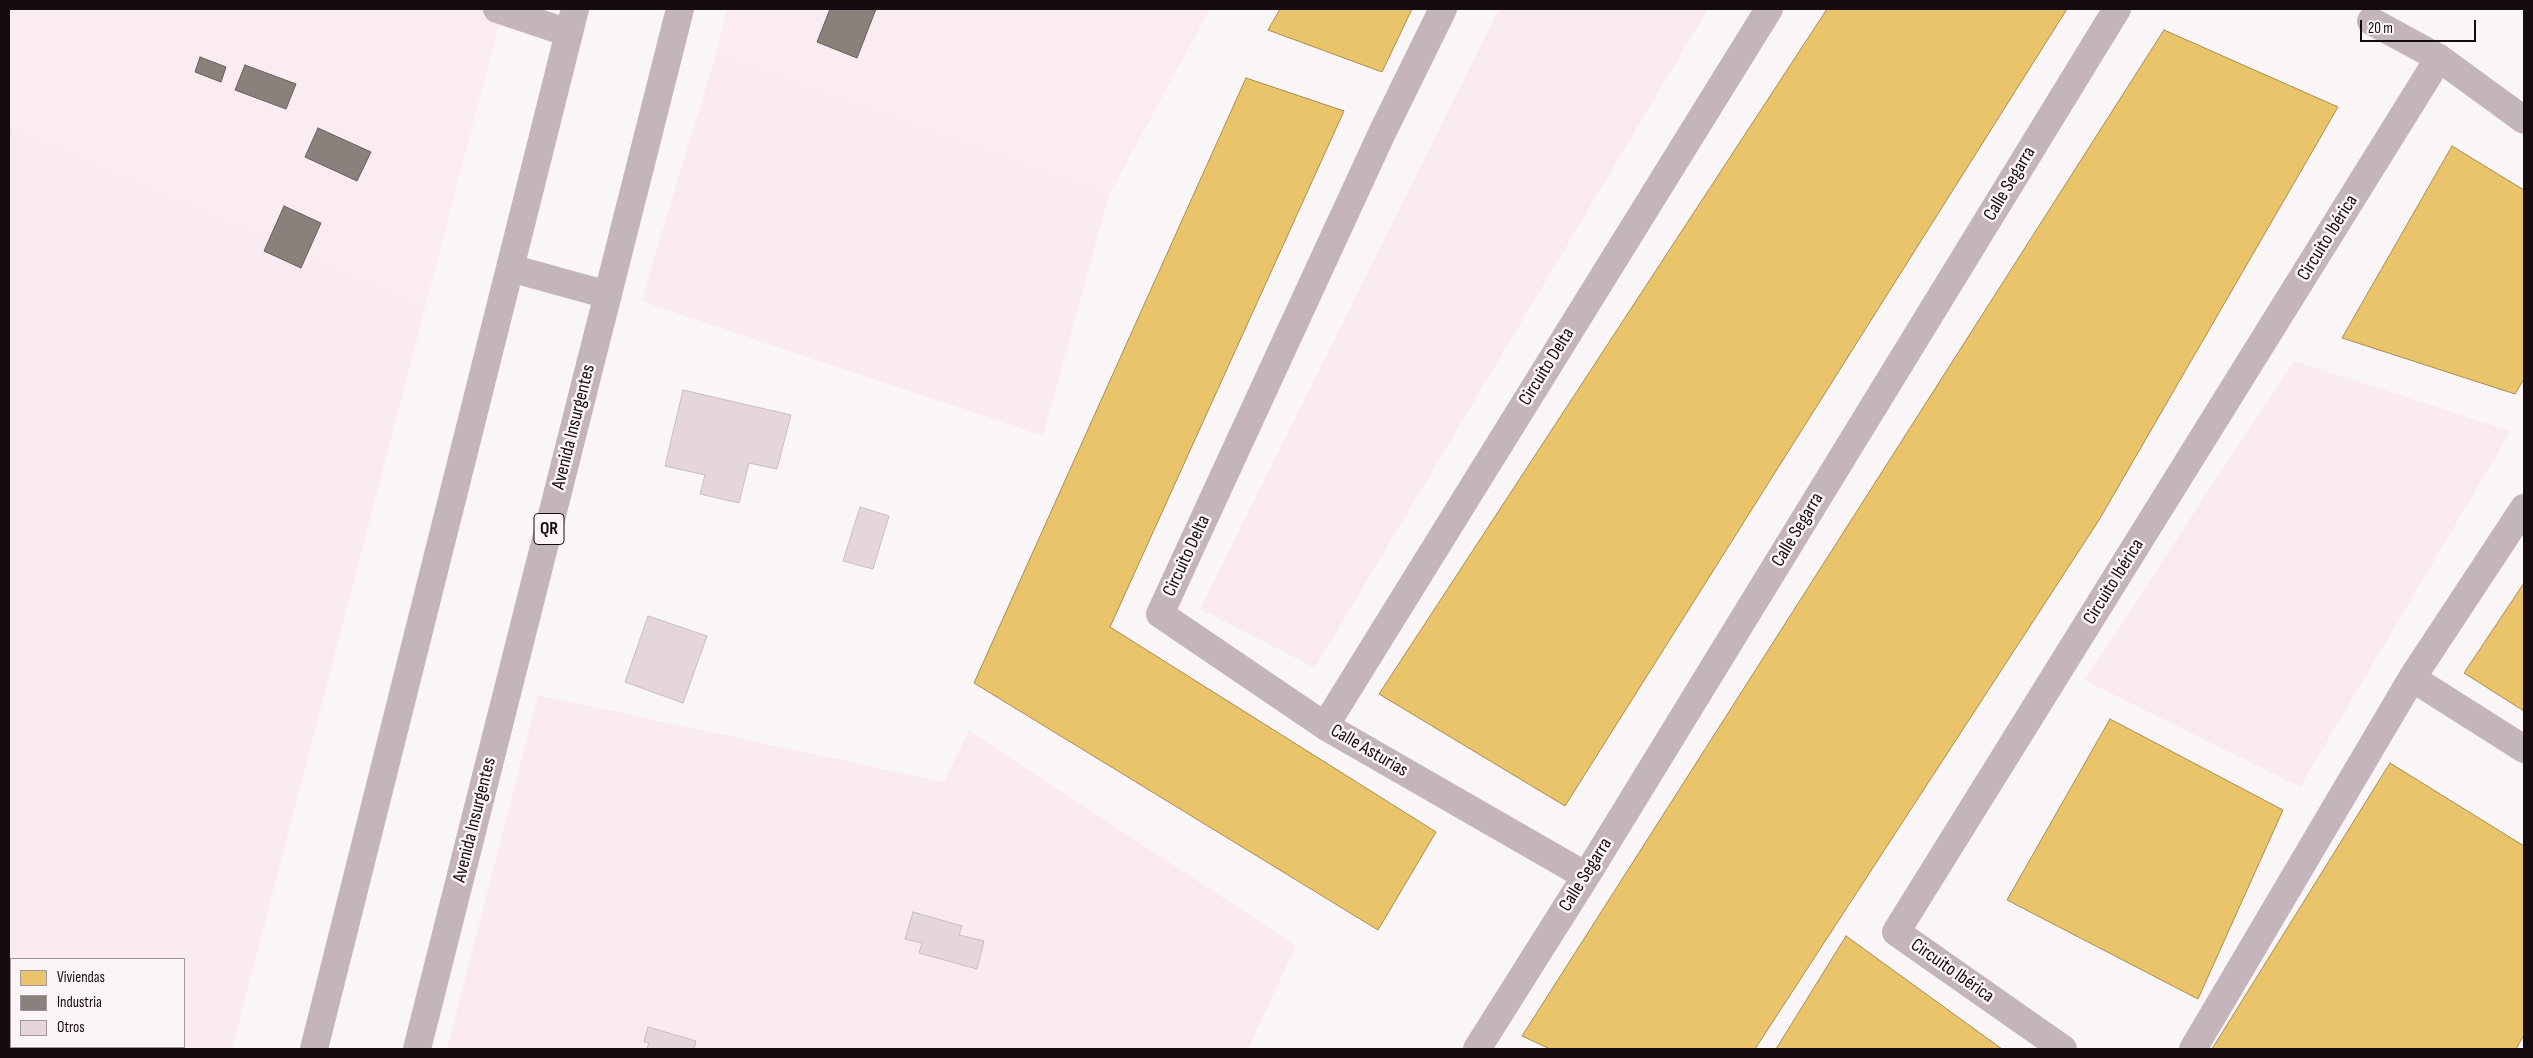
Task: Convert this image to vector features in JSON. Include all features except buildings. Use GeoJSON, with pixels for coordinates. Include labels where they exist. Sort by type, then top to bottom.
{"type":"FeatureCollection","features":[{"type":"Feature","properties":{"kind":"main road","name":"Avenida Insurgentes"},"geometry":{"type":"LineString","coordinates":[[417,1049],[680,9]]}},
{"type":"Feature","properties":{"kind":"main road"},"geometry":{"type":"LineString","coordinates":[[314,1049],[572,21]]}},
{"type":"Feature","properties":{"kind":"main road"},"geometry":{"type":"LineString","coordinates":[[510,268],[608,295]]}},
{"type":"Feature","properties":{"kind":"street"},"geometry":{"type":"LineString","coordinates":[[498,9],[572,21]]}},
{"type":"Feature","properties":{"kind":"street","name":"Circuito Delta"},"geometry":{"type":"LineString","coordinates":[[1160,614],[1378,142],[1443,9]]}},
{"type":"Feature","properties":{"kind":"street","name":"Circuito Delta"},"geometry":{"type":"LineString","coordinates":[[1325,726],[1769,9]]}},
{"type":"Feature","properties":{"kind":"street","name":"Calle Segarra"},"geometry":{"type":"LineString","coordinates":[[1477,1049],[1586,876],[2117,9]]}},
{"type":"Feature","properties":{"kind":"street"},"geometry":{"type":"LineString","coordinates":[[2372,21],[2439,58],[2524,120]]}},
{"type":"Feature","properties":{"kind":"street","name":"Circuito Ibérica"},"geometry":{"type":"LineString","coordinates":[[2064,1049],[1896,932],[2439,58]]}},
{"type":"Feature","properties":{"kind":"street"},"geometry":{"type":"LineString","coordinates":[[2194,1049],[2412,678],[2524,508]]}},
{"type":"Feature","properties":{"kind":"street","name":"Calle Asturias"},"geometry":{"type":"LineString","coordinates":[[1160,614],[1325,726],[1586,876]]}},
{"type":"Feature","properties":{"kind":"street"},"geometry":{"type":"LineString","coordinates":[[2412,678],[2524,749]]}},
{"type":"Feature","properties":{"kind":"shaded area"},"geometry":{"type":"Polygon","coordinates":[[[9,9],[503,9],[425,308],[9,127],[9,9]]]}},
{"type":"Feature","properties":{"kind":"shaded area"},"geometry":{"type":"Polygon","coordinates":[[[727,9],[1210,9],[1109,195],[716,54],[727,9]]]}},
{"type":"Feature","properties":{"kind":"shaded area"},"geometry":{"type":"Polygon","coordinates":[[[1499,9],[1708,9],[1315,668],[1200,609],[1499,9]]]}},
{"type":"Feature","properties":{"kind":"shaded area"},"geometry":{"type":"Polygon","coordinates":[[[716,54],[1109,195],[1043,436],[641,301],[716,54]]]}},
{"type":"Feature","properties":{"kind":"shaded area"},"geometry":{"type":"Polygon","coordinates":[[[9,127],[425,308],[232,1049],[9,1049],[9,127]]]}},
{"type":"Feature","properties":{"kind":"shaded area"},"geometry":{"type":"Polygon","coordinates":[[[2294,361],[2511,431],[2300,787],[2084,680],[2294,361]]]}},
{"type":"Feature","properties":{"kind":"shaded area"},"geometry":{"type":"Polygon","coordinates":[[[538,695],[944,782],[969,730],[1296,946],[1248,1049],[447,1049],[538,695]]]}}]}
